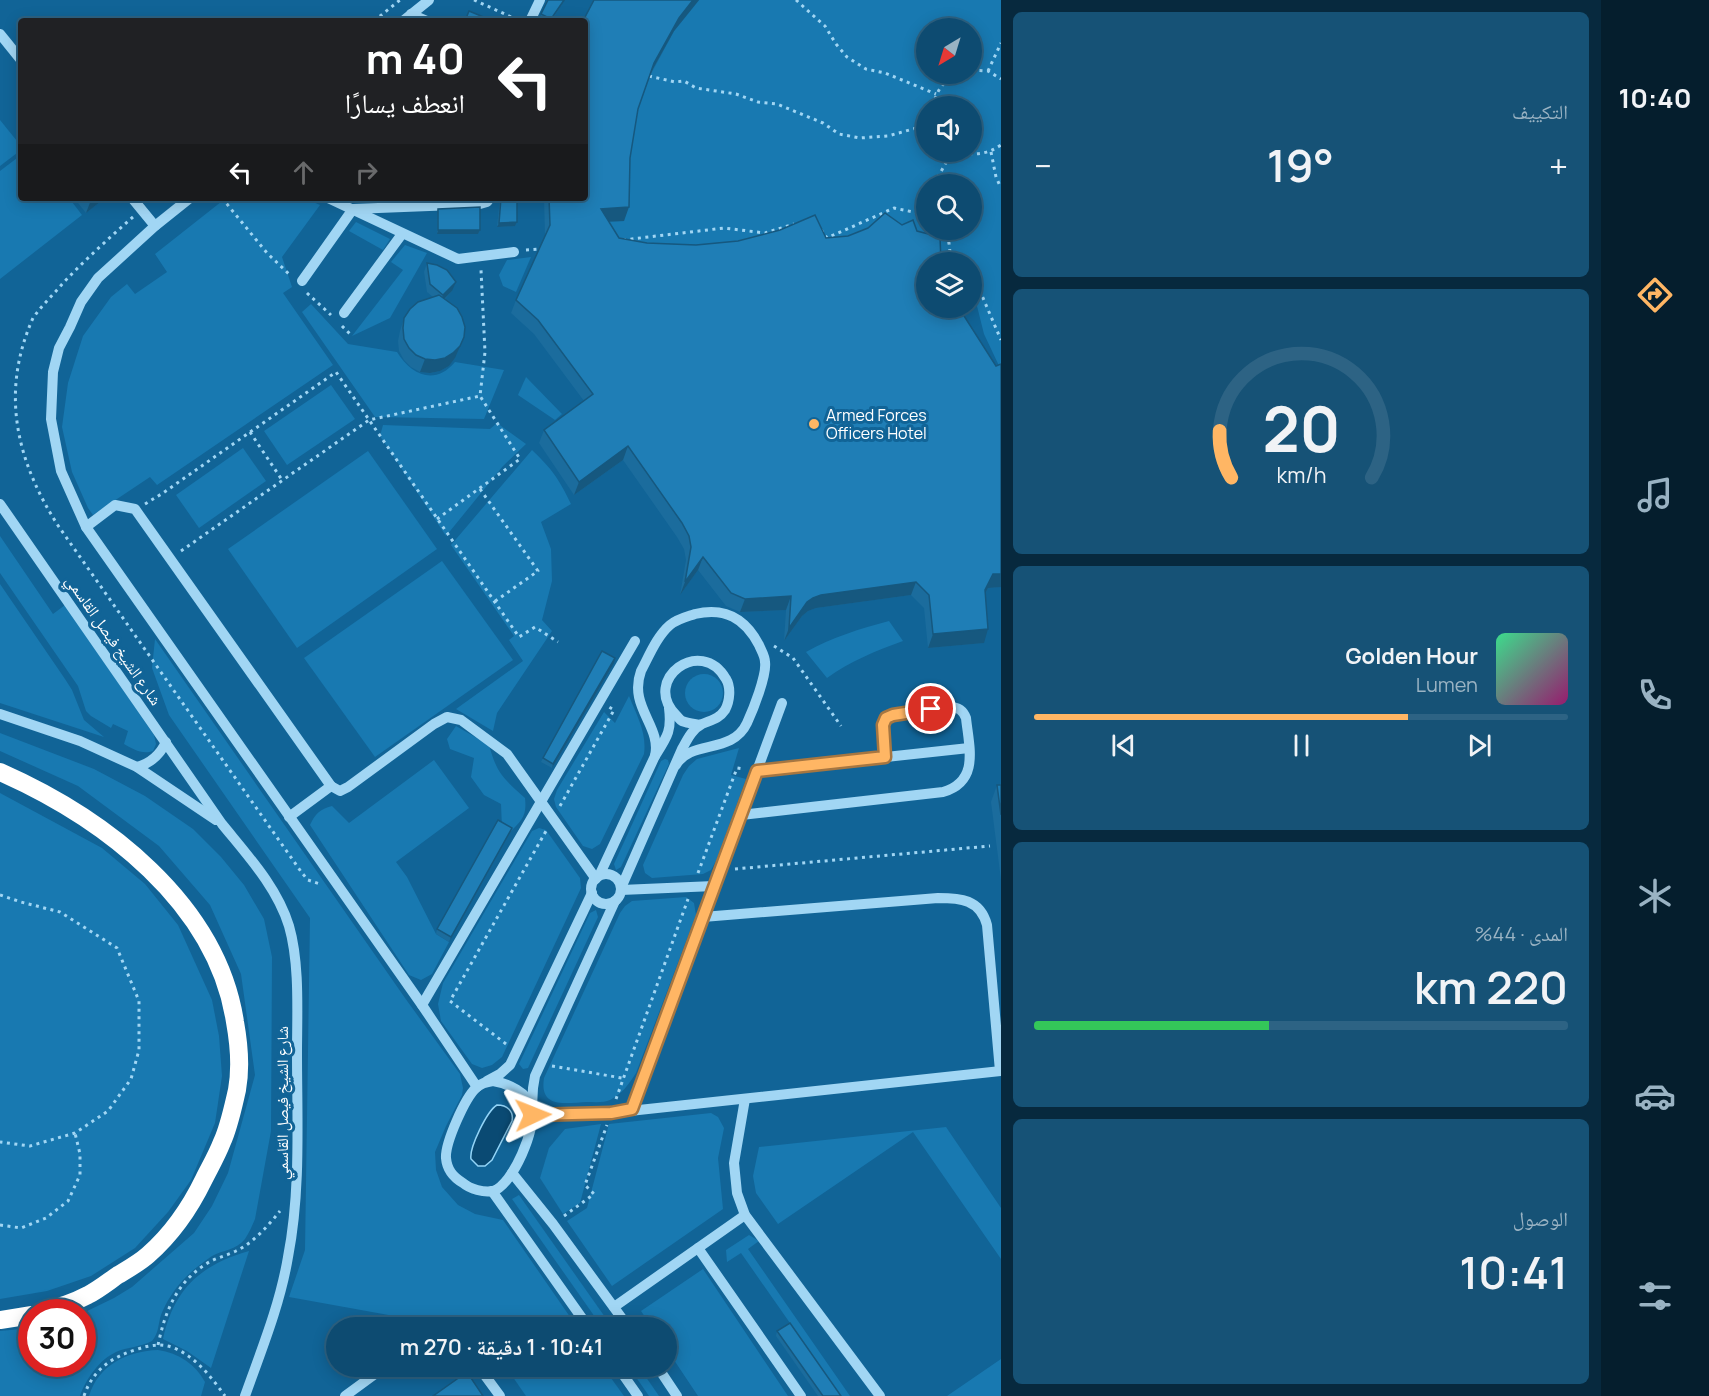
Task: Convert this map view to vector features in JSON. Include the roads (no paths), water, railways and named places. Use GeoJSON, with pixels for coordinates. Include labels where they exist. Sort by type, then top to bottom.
{"type":"FeatureCollection","features":[{"type":"Feature","properties":{"kind":"highway"},"geometry":{"type":"LineString","coordinates":[[0,772],[95,824],[144,863],[172,893],[201,931],[222,973],[234,1011],[239,1046],[237,1089],[223,1141],[192,1203],[170,1233],[147,1256],[79,1299]]}},
{"type":"Feature","properties":{"kind":"highway"},"geometry":{"type":"LineString","coordinates":[[0,1320],[18,1317]]}},
{"type":"Feature","properties":{"kind":"street"},"geometry":{"type":"LineString","coordinates":[[407,18],[429,0]]}},
{"type":"Feature","properties":{"kind":"street"},"geometry":{"type":"LineString","coordinates":[[531,18],[540,0]]}},
{"type":"Feature","properties":{"kind":"street"},"geometry":{"type":"LineString","coordinates":[[0,34],[18,56]]}},
{"type":"Feature","properties":{"kind":"street"},"geometry":{"type":"LineString","coordinates":[[134,201],[155,226]]}},
{"type":"Feature","properties":{"kind":"street"},"geometry":{"type":"LineString","coordinates":[[186,201],[98,278],[81,302],[58,348],[53,372],[51,419],[61,471],[86,527],[422,1005],[481,1084]]}},
{"type":"Feature","properties":{"kind":"street"},"geometry":{"type":"LineString","coordinates":[[335,201],[458,259],[514,252]]}},
{"type":"Feature","properties":{"kind":"street"},"geometry":{"type":"LineString","coordinates":[[353,209],[480,204],[488,201]]}},
{"type":"Feature","properties":{"kind":"street"},"geometry":{"type":"LineString","coordinates":[[300,283],[353,209]]}},
{"type":"Feature","properties":{"kind":"street"},"geometry":{"type":"LineString","coordinates":[[344,313],[402,234]]}},
{"type":"Feature","properties":{"kind":"street","name":"شارع الشيخ فيصل القاسمي"},"geometry":{"type":"LineString","coordinates":[[0,504],[222,824],[258,868],[279,901],[289,926],[293,946],[297,1015],[297,1188],[286,1268],[245,1396]]}},
{"type":"Feature","properties":{"kind":"street"},"geometry":{"type":"LineString","coordinates":[[86,527],[114,505],[135,509],[331,786],[340,791],[348,787],[434,724],[447,717],[460,720],[507,754],[598,878]]}},
{"type":"Feature","properties":{"kind":"street"},"geometry":{"type":"LineString","coordinates":[[655,756],[655,738],[639,702],[637,686],[641,671],[666,629],[680,618],[708,611],[738,619],[753,633],[758,642],[766,670],[748,722],[744,730],[730,741],[688,753],[682,756],[676,765]]}},
{"type":"Feature","properties":{"kind":"street"},"geometry":{"type":"LineString","coordinates":[[422,1005],[635,641]]}},
{"type":"Feature","properties":{"kind":"street"},"geometry":{"type":"LineString","coordinates":[[691,661],[705,662],[718,669],[727,681],[729,695],[725,709],[714,720],[700,725],[690,735],[621,889],[620,896],[615,901],[535,1076],[532,1088],[532,1125],[512,1173],[505,1183],[492,1191],[466,1186],[448,1169],[446,1156],[447,1146],[461,1112],[469,1095],[481,1084],[501,1074],[510,1065],[592,893],[592,885],[598,878],[655,756],[666,739],[671,723],[669,708],[665,693],[668,679],[677,667],[691,661]]}},
{"type":"Feature","properties":{"kind":"street"},"geometry":{"type":"LineString","coordinates":[[632,1109],[782,703]]}},
{"type":"Feature","properties":{"kind":"street"},"geometry":{"type":"LineString","coordinates":[[741,815],[943,792],[957,786],[970,767],[966,717],[960,710],[950,707],[886,718],[883,725],[885,757]]}},
{"type":"Feature","properties":{"kind":"street"},"geometry":{"type":"LineString","coordinates":[[669,708],[682,721],[700,725]]}},
{"type":"Feature","properties":{"kind":"street","name":"شارع الشيخ فيصل القاسمي"},"geometry":{"type":"LineString","coordinates":[[0,714],[80,741],[137,767],[222,824]]}},
{"type":"Feature","properties":{"kind":"street"},"geometry":{"type":"LineString","coordinates":[[137,767],[151,761],[163,750],[166,742]]}},
{"type":"Feature","properties":{"kind":"street"},"geometry":{"type":"LineString","coordinates":[[757,771],[969,748]]}},
{"type":"Feature","properties":{"kind":"street"},"geometry":{"type":"LineString","coordinates":[[289,817],[331,786]]}},
{"type":"Feature","properties":{"kind":"street"},"geometry":{"type":"LineString","coordinates":[[598,878],[611,876],[618,880],[621,889]]}},
{"type":"Feature","properties":{"kind":"street"},"geometry":{"type":"LineString","coordinates":[[621,889],[714,886]]}},
{"type":"Feature","properties":{"kind":"street"},"geometry":{"type":"LineString","coordinates":[[592,893],[600,903],[608,904],[615,901]]}},
{"type":"Feature","properties":{"kind":"street"},"geometry":{"type":"LineString","coordinates":[[533,1111],[611,1113],[1000,1071],[987,925],[981,910],[968,901],[938,898],[703,917]]}},
{"type":"Feature","properties":{"kind":"street"},"geometry":{"type":"LineString","coordinates":[[481,1084],[498,1082],[512,1088],[525,1096],[533,1111]]}},
{"type":"Feature","properties":{"kind":"street"},"geometry":{"type":"LineString","coordinates":[[746,1099],[734,1163],[737,1193],[745,1215],[880,1396]]}},
{"type":"Feature","properties":{"kind":"street"},"geometry":{"type":"LineString","coordinates":[[512,1173],[622,1317]]}},
{"type":"Feature","properties":{"kind":"street"},"geometry":{"type":"LineString","coordinates":[[492,1191],[581,1317]]}},
{"type":"Feature","properties":{"kind":"street"},"geometry":{"type":"LineString","coordinates":[[614,1306],[745,1215]]}},
{"type":"Feature","properties":{"kind":"street"},"geometry":{"type":"LineString","coordinates":[[698,1248],[801,1396]]}},
{"type":"Feature","properties":{"kind":"street"},"geometry":{"type":"LineString","coordinates":[[345,1396],[371,1377]]}},
{"type":"Feature","properties":{"kind":"street"},"geometry":{"type":"LineString","coordinates":[[486,1377],[500,1396]]}},
{"type":"Feature","properties":{"kind":"street"},"geometry":{"type":"LineString","coordinates":[[625,1377],[638,1396]]}},
{"type":"Feature","properties":{"kind":"street"},"geometry":{"type":"LineString","coordinates":[[664,1377],[677,1396]]}},
{"type":"Feature","properties":{"kind":"place","name":"Armed Forces Officers Hotel"},"geometry":{"type":"Point","coordinates":[814,424]}}]}
